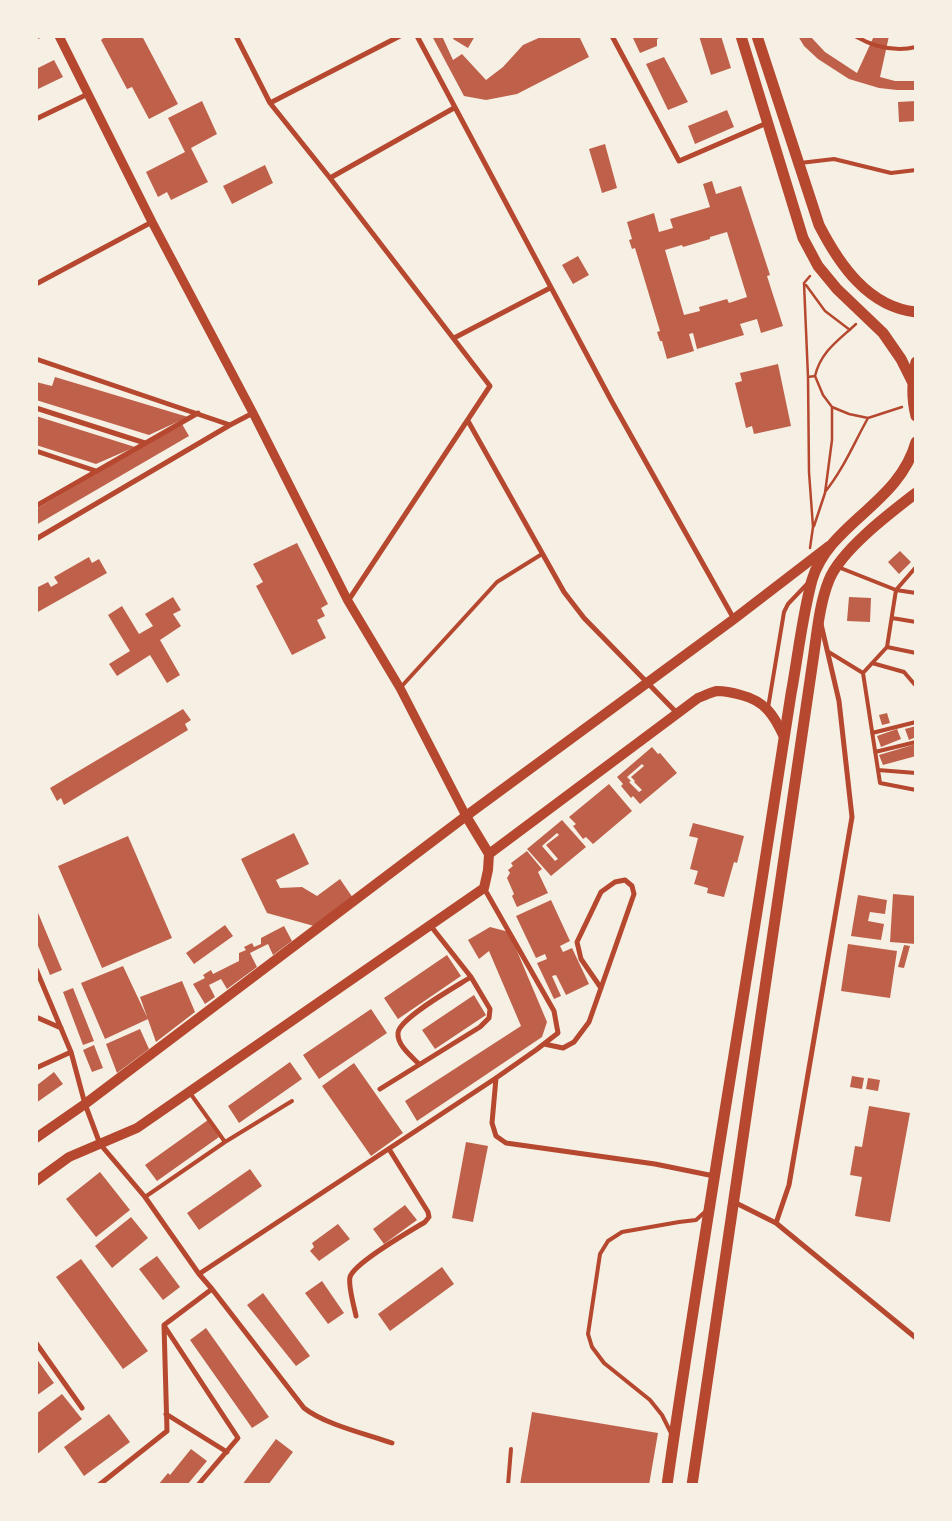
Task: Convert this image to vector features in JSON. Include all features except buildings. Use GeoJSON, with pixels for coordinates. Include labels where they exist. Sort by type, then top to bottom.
{"type":"FeatureCollection","features":[{"type":"Feature","properties":{"kind":"main road"},"geometry":{"type":"LineString","coordinates":[[741,36],[803,238],[818,266],[837,289],[883,333],[901,359],[912,381]]}},
{"type":"Feature","properties":{"kind":"main road"},"geometry":{"type":"LineString","coordinates":[[757,36],[819,225],[833,252],[851,276],[878,299],[902,311],[916,312]]}},
{"type":"Feature","properties":{"kind":"main road"},"geometry":{"type":"LineString","coordinates":[[916,362],[912,381],[912,404],[916,416]]}},
{"type":"Feature","properties":{"kind":"main road"},"geometry":{"type":"LineString","coordinates":[[36,1138],[85,1104],[466,816],[734,620],[808,561],[830,546],[888,492],[912,456],[916,442]]}},
{"type":"Feature","properties":{"kind":"main road"},"geometry":{"type":"LineString","coordinates":[[693,1485],[813,660],[825,595],[829,580],[836,566],[851,549],[916,492]]}},
{"type":"Feature","properties":{"kind":"main road"},"geometry":{"type":"LineString","coordinates":[[667,1485],[798,653],[813,578],[819,563],[830,546]]}},
{"type":"Feature","properties":{"kind":"main road"},"geometry":{"type":"LineString","coordinates":[[488,854],[698,698],[716,691],[752,698],[768,709],[778,722],[784,737]]}},
{"type":"Feature","properties":{"kind":"main road"},"geometry":{"type":"LineString","coordinates":[[36,1181],[69,1157],[136,1128],[484,888],[488,870],[488,854],[466,816]]}},
{"type":"Feature","properties":{"kind":"street"},"geometry":{"type":"LineString","coordinates":[[59,36],[152,222],[253,413],[348,601],[400,688],[466,816]]}},
{"type":"Feature","properties":{"kind":"street"},"geometry":{"type":"LineString","coordinates":[[236,36],[270,103],[490,386],[348,601]]}},
{"type":"Feature","properties":{"kind":"street"},"geometry":{"type":"LineString","coordinates":[[270,103],[400,36]]}},
{"type":"Feature","properties":{"kind":"street"},"geometry":{"type":"LineString","coordinates":[[417,36],[550,288],[734,620]]}},
{"type":"Feature","properties":{"kind":"street"},"geometry":{"type":"LineString","coordinates":[[612,36],[679,161],[768,123]]}},
{"type":"Feature","properties":{"kind":"street"},"geometry":{"type":"LineString","coordinates":[[36,119],[88,94]]}},
{"type":"Feature","properties":{"kind":"street"},"geometry":{"type":"LineString","coordinates":[[330,178],[454,108]]}},
{"type":"Feature","properties":{"kind":"street"},"geometry":{"type":"LineString","coordinates":[[36,284],[152,222]]}},
{"type":"Feature","properties":{"kind":"street"},"geometry":{"type":"LineString","coordinates":[[454,338],[550,288]]}},
{"type":"Feature","properties":{"kind":"street"},"geometry":{"type":"LineString","coordinates":[[36,358],[230,425]]}},
{"type":"Feature","properties":{"kind":"street"},"geometry":{"type":"LineString","coordinates":[[36,408],[145,443]]}},
{"type":"Feature","properties":{"kind":"street"},"geometry":{"type":"LineString","coordinates":[[36,539],[253,413]]}},
{"type":"Feature","properties":{"kind":"street"},"geometry":{"type":"LineString","coordinates":[[36,506],[198,414]]}},
{"type":"Feature","properties":{"kind":"street"},"geometry":{"type":"LineString","coordinates":[[468,421],[564,592],[584,618],[678,713]]}},
{"type":"Feature","properties":{"kind":"street"},"geometry":{"type":"LineString","coordinates":[[36,451],[96,471]]}},
{"type":"Feature","properties":{"kind":"street"},"geometry":{"type":"LineString","coordinates":[[776,1223],[790,1185],[852,817],[839,701],[820,619]]}},
{"type":"Feature","properties":{"kind":"street"},"geometry":{"type":"LineString","coordinates":[[544,1044],[563,1048],[574,1042],[589,1022],[601,988],[634,894],[632,886],[625,880],[615,882],[601,892],[577,942],[581,959],[601,988]]}},
{"type":"Feature","properties":{"kind":"street"},"geometry":{"type":"LineString","coordinates":[[199,1274],[496,1078],[558,1033],[554,1011],[484,888]]}},
{"type":"Feature","properties":{"kind":"street"},"geometry":{"type":"LineString","coordinates":[[380,1089],[480,1027],[489,1018],[490,1009],[471,977],[430,925]]}},
{"type":"Feature","properties":{"kind":"street"},"geometry":{"type":"LineString","coordinates":[[37,971],[71,1052],[85,1104],[100,1144],[145,1198],[199,1274],[304,1408],[311,1414],[328,1421],[392,1443]]}},
{"type":"Feature","properties":{"kind":"street"},"geometry":{"type":"LineString","coordinates":[[419,1064],[402,1046],[398,1033],[401,1024],[411,1015],[471,977]]}},
{"type":"Feature","properties":{"kind":"street"},"geometry":{"type":"LineString","coordinates":[[36,1017],[61,1028]]}},
{"type":"Feature","properties":{"kind":"street"},"geometry":{"type":"LineString","coordinates":[[36,1068],[71,1052]]}},
{"type":"Feature","properties":{"kind":"street"},"geometry":{"type":"LineString","coordinates":[[496,1078],[492,1123],[496,1136],[506,1143],[655,1164],[715,1176]]}},
{"type":"Feature","properties":{"kind":"street"},"geometry":{"type":"LineString","coordinates":[[356,1316],[350,1282],[353,1272],[362,1262],[425,1222],[429,1217],[428,1212],[389,1148]]}},
{"type":"Feature","properties":{"kind":"street"},"geometry":{"type":"LineString","coordinates":[[734,1202],[776,1223],[916,1338]]}},
{"type":"Feature","properties":{"kind":"street"},"geometry":{"type":"LineString","coordinates":[[164,1326],[212,1289]]}},
{"type":"Feature","properties":{"kind":"street"},"geometry":{"type":"LineString","coordinates":[[99,1485],[167,1431],[164,1326]]}},
{"type":"Feature","properties":{"kind":"street"},"geometry":{"type":"LineString","coordinates":[[164,1326],[238,1438],[198,1485]]}},
{"type":"Feature","properties":{"kind":"street"},"geometry":{"type":"LineString","coordinates":[[36,1343],[82,1408]]}},
{"type":"Feature","properties":{"kind":"street"},"geometry":{"type":"LineString","coordinates":[[166,1414],[227,1452]]}},
{"type":"Feature","properties":{"kind":"lane"},"geometry":{"type":"LineString","coordinates":[[855,36],[870,45],[886,49],[916,47]]}},
{"type":"Feature","properties":{"kind":"lane"},"geometry":{"type":"LineString","coordinates":[[800,163],[834,159],[891,173],[916,170]]}},
{"type":"Feature","properties":{"kind":"lane"},"geometry":{"type":"LineString","coordinates":[[400,688],[497,582],[542,554]]}},
{"type":"Feature","properties":{"kind":"lane"},"geometry":{"type":"LineString","coordinates":[[836,566],[896,590],[916,593]]}},
{"type":"Feature","properties":{"kind":"lane"},"geometry":{"type":"LineString","coordinates":[[863,672],[887,647],[896,590],[916,568]]}},
{"type":"Feature","properties":{"kind":"lane"},"geometry":{"type":"LineString","coordinates":[[768,709],[784,612],[788,604],[813,578]]}},
{"type":"Feature","properties":{"kind":"lane"},"geometry":{"type":"LineString","coordinates":[[892,618],[916,622]]}},
{"type":"Feature","properties":{"kind":"lane"},"geometry":{"type":"LineString","coordinates":[[887,647],[916,652]]}},
{"type":"Feature","properties":{"kind":"lane"},"geometry":{"type":"LineString","coordinates":[[828,651],[863,672]]}},
{"type":"Feature","properties":{"kind":"lane"},"geometry":{"type":"LineString","coordinates":[[872,663],[904,672],[916,686]]}},
{"type":"Feature","properties":{"kind":"lane"},"geometry":{"type":"LineString","coordinates":[[863,672],[880,783],[916,790]]}},
{"type":"Feature","properties":{"kind":"lane"},"geometry":{"type":"LineString","coordinates":[[872,733],[916,722]]}},
{"type":"Feature","properties":{"kind":"lane"},"geometry":{"type":"LineString","coordinates":[[876,752],[916,742]]}},
{"type":"Feature","properties":{"kind":"lane"},"geometry":{"type":"LineString","coordinates":[[878,770],[916,773]]}},
{"type":"Feature","properties":{"kind":"lane"},"geometry":{"type":"LineString","coordinates":[[190,1092],[225,1142]]}},
{"type":"Feature","properties":{"kind":"lane"},"geometry":{"type":"LineString","coordinates":[[145,1198],[225,1142],[292,1101]]}},
{"type":"Feature","properties":{"kind":"lane"},"geometry":{"type":"LineString","coordinates":[[674,1437],[662,1415],[650,1400],[604,1363],[592,1348],[588,1334],[600,1254],[608,1241],[622,1232],[696,1220],[710,1208]]}},
{"type":"Feature","properties":{"kind":"lane"},"geometry":{"type":"LineString","coordinates":[[508,1485],[512,1449]]}},
{"type":"Feature","properties":{"kind":"path"},"geometry":{"type":"LineString","coordinates":[[813,527],[809,472],[808,377],[804,283],[818,266]]}},
{"type":"Feature","properties":{"kind":"path"},"geometry":{"type":"LineString","coordinates":[[804,283],[825,311],[850,330],[836,341],[823,356],[815,376],[823,395],[832,407],[849,414],[868,418],[912,404]]}},
{"type":"Feature","properties":{"kind":"path"},"geometry":{"type":"LineString","coordinates":[[808,377],[815,376]]}},
{"type":"Feature","properties":{"kind":"path"},"geometry":{"type":"LineString","coordinates":[[808,561],[813,527],[825,493],[832,440],[832,407]]}},
{"type":"Feature","properties":{"kind":"path"},"geometry":{"type":"LineString","coordinates":[[825,493],[837,478],[868,418]]}}]}
